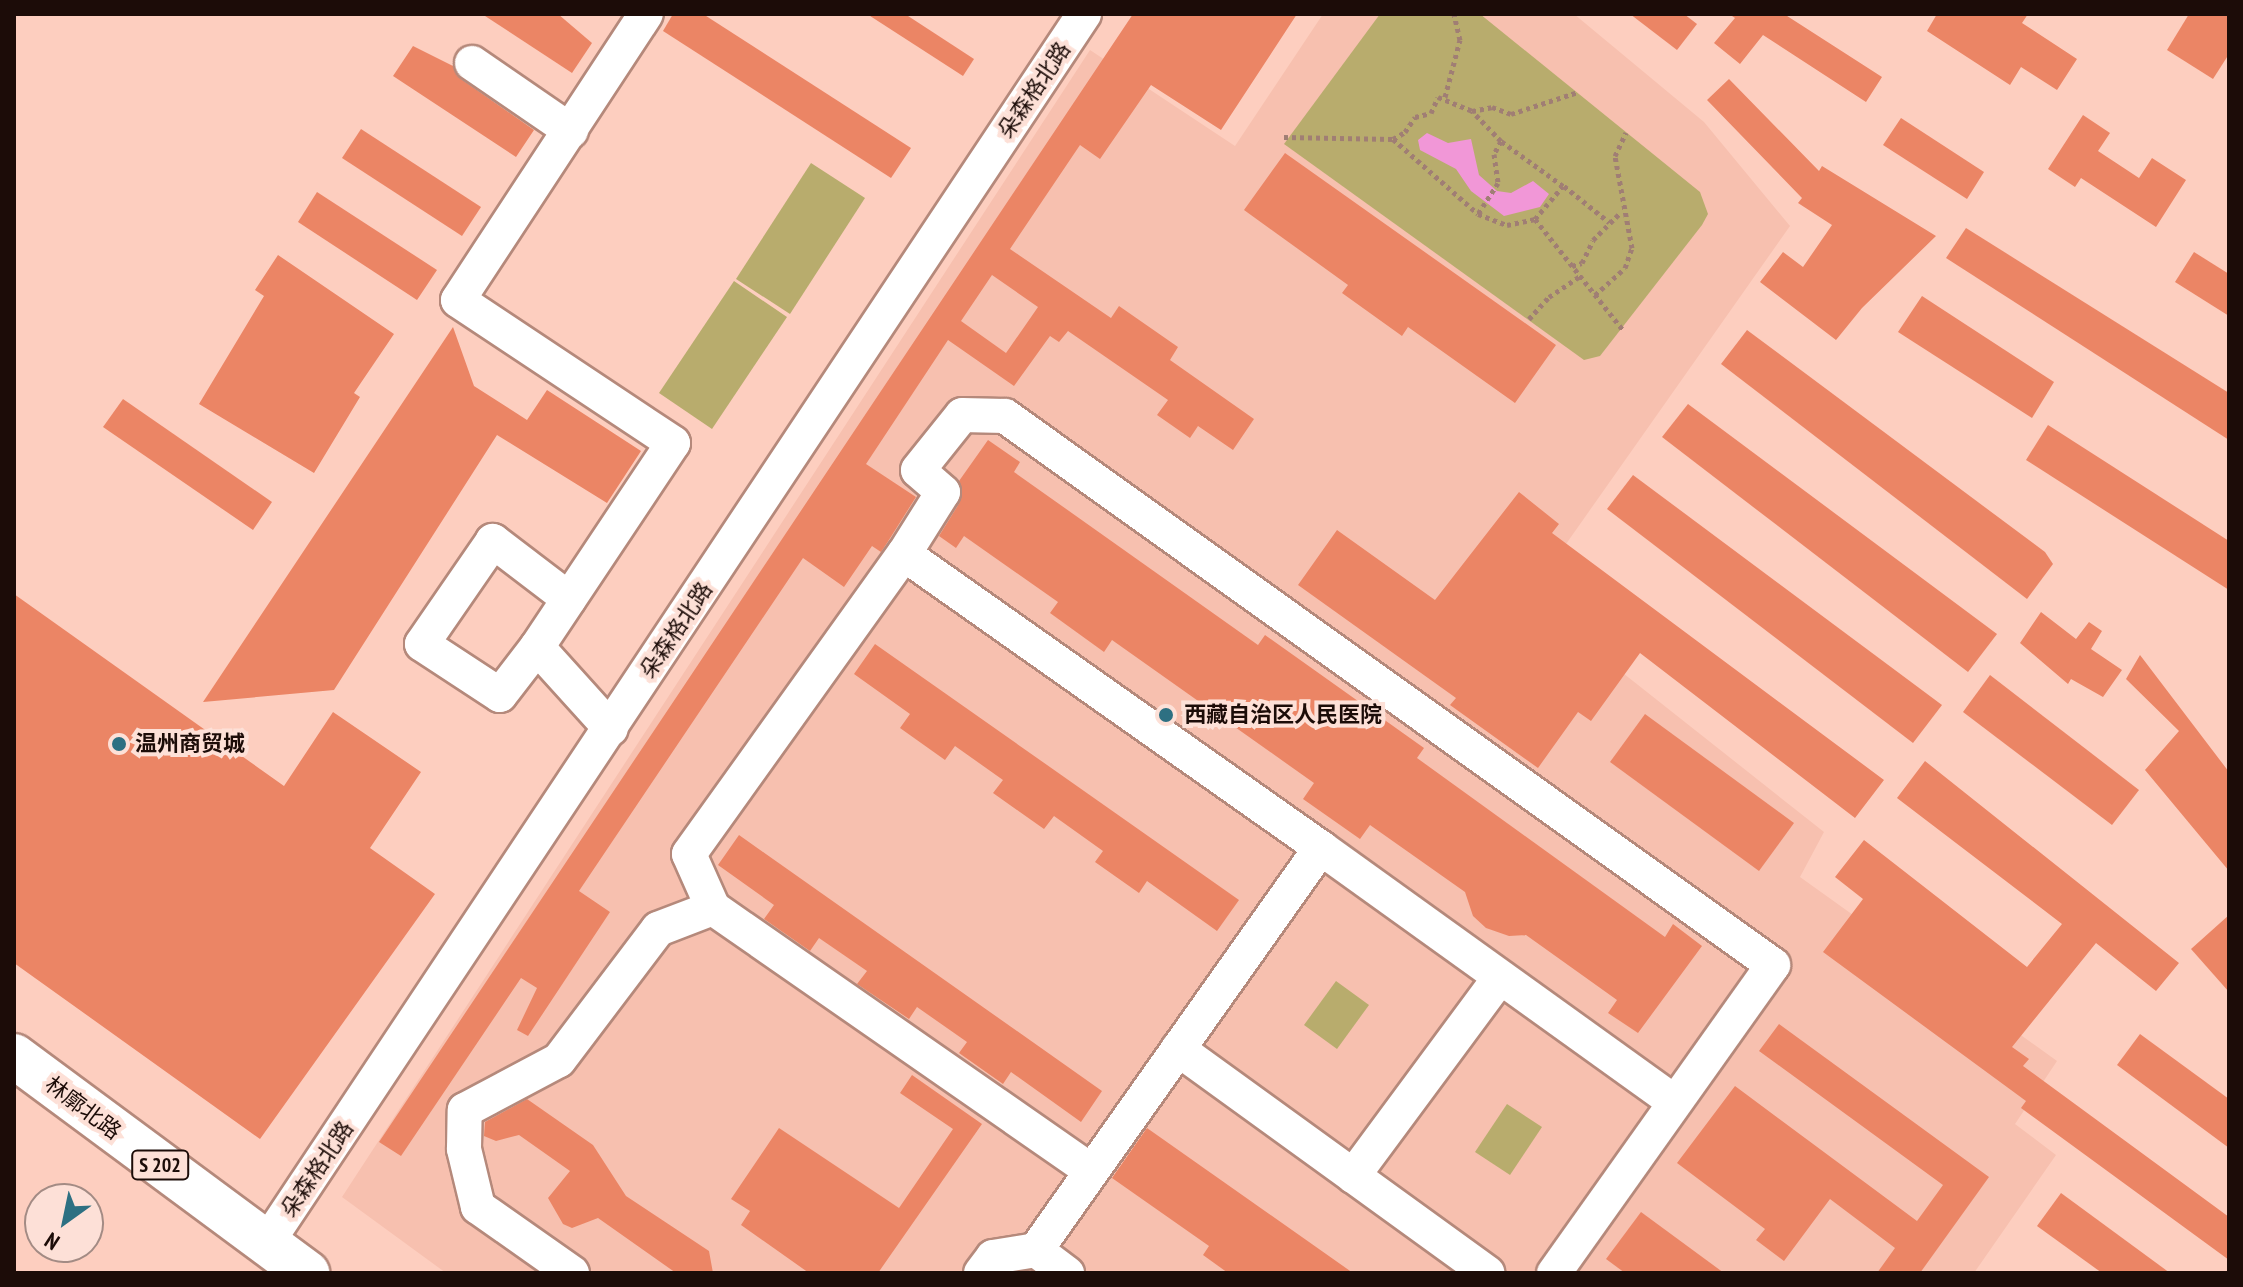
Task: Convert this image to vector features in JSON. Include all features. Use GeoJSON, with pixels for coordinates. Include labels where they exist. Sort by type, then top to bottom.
{"type":"FeatureCollection","features":[{"type":"Feature","properties":{"kind":"main road","name":"林廓北路"},"geometry":{"type":"LineString","coordinates":[[14,1056],[307,1273]]}},
{"type":"Feature","properties":{"kind":"street"},"geometry":{"type":"LineString","coordinates":[[569,599],[493,541],[422,644],[500,695],[537,647],[569,599],[673,443],[458,300],[646,14]]}},
{"type":"Feature","properties":{"kind":"street","name":"朵森格北路"},"geometry":{"type":"LineString","coordinates":[[266,1244],[1084,14]]}},
{"type":"Feature","properties":{"kind":"street"},"geometry":{"type":"LineString","coordinates":[[472,63],[571,131]]}},
{"type":"Feature","properties":{"kind":"street"},"geometry":{"type":"LineString","coordinates":[[1092,1171],[713,908],[689,854],[904,554],[943,492],[918,470],[962,415],[1005,416],[1773,965],[1554,1273]]}},
{"type":"Feature","properties":{"kind":"street"},"geometry":{"type":"LineString","coordinates":[[904,554],[1674,1102]]}},
{"type":"Feature","properties":{"kind":"street"},"geometry":{"type":"LineString","coordinates":[[537,647],[611,729]]}},
{"type":"Feature","properties":{"kind":"street"},"geometry":{"type":"LineString","coordinates":[[981,1273],[993,1257],[1036,1250],[1321,848]]}},
{"type":"Feature","properties":{"kind":"street"},"geometry":{"type":"LineString","coordinates":[[572,1273],[478,1207],[464,1149],[465,1110],[559,1060],[658,929],[713,908]]}},
{"type":"Feature","properties":{"kind":"street"},"geometry":{"type":"LineString","coordinates":[[1353,1176],[1500,977]]}},
{"type":"Feature","properties":{"kind":"street"},"geometry":{"type":"LineString","coordinates":[[1178,1049],[1487,1273]]}},
{"type":"Feature","properties":{"kind":"street"},"geometry":{"type":"LineString","coordinates":[[1036,1250],[1067,1273]]}},
{"type":"Feature","properties":{"kind":"path"},"geometry":{"type":"LineString","coordinates":[[1445,97],[1460,40],[1454,14]]}},
{"type":"Feature","properties":{"kind":"path"},"geometry":{"type":"LineString","coordinates":[[1472,111],[1492,107],[1511,114],[1578,92]]}},
{"type":"Feature","properties":{"kind":"path"},"geometry":{"type":"LineString","coordinates":[[1284,137],[1393,139],[1405,132],[1415,117],[1431,113],[1438,97],[1445,97],[1472,111],[1501,141],[1609,222]]}},
{"type":"Feature","properties":{"kind":"path"},"geometry":{"type":"LineString","coordinates":[[1595,295],[1617,277],[1630,259],[1630,229],[1621,212],[1623,189],[1616,147],[1626,132]]}},
{"type":"Feature","properties":{"kind":"path"},"geometry":{"type":"LineString","coordinates":[[1393,139],[1480,211],[1507,225],[1535,219],[1563,186]]}},
{"type":"Feature","properties":{"kind":"path"},"geometry":{"type":"LineString","coordinates":[[1480,211],[1498,183],[1494,160],[1501,141]]}},
{"type":"Feature","properties":{"kind":"path"},"geometry":{"type":"LineString","coordinates":[[1572,266],[1582,263],[1609,222],[1621,212]]}},
{"type":"Feature","properties":{"kind":"path"},"geometry":{"type":"LineString","coordinates":[[1535,219],[1623,330]]}},
{"type":"Feature","properties":{"kind":"path"},"geometry":{"type":"LineString","coordinates":[[1529,319],[1538,306],[1580,276]]}},
{"type":"Feature","properties":{"kind":"shaded area","name":"西藏自治区人民医院"},"geometry":{"type":"Polygon","coordinates":[[[1323,14],[1574,14],[1704,122],[1790,226],[1528,598],[1824,832],[1800,877],[2057,1061],[2015,1124],[2056,1155],[1974,1273],[446,1273],[342,1197],[1090,50],[1235,146],[1323,14]]]}},
{"type":"Feature","properties":{"kind":"shaded area"},"geometry":{"type":"Polygon","coordinates":[[[1380,14],[1480,14],[1700,192],[1708,214],[1702,225],[1600,356],[1584,360],[1284,144],[1380,14]]]}},
{"type":"Feature","properties":{"kind":"shaded area"},"geometry":{"type":"Polygon","coordinates":[[[1427,133],[1448,143],[1471,139],[1479,175],[1497,191],[1511,193],[1533,181],[1549,194],[1540,207],[1504,216],[1471,191],[1456,169],[1420,150],[1418,140],[1427,133]]]}},
{"type":"Feature","properties":{"kind":"shaded area"},"geometry":{"type":"Polygon","coordinates":[[[811,163],[865,198],[790,314],[736,279],[811,163]]]}},
{"type":"Feature","properties":{"kind":"shaded area"},"geometry":{"type":"Polygon","coordinates":[[[734,281],[787,317],[712,429],[659,393],[734,281]]]}},
{"type":"Feature","properties":{"kind":"shaded area"},"geometry":{"type":"Polygon","coordinates":[[[1336,981],[1369,1005],[1337,1049],[1304,1025],[1336,981]]]}},
{"type":"Feature","properties":{"kind":"shaded area"},"geometry":{"type":"Polygon","coordinates":[[[1507,1104],[1542,1127],[1510,1175],[1475,1152],[1507,1104]]]}},
{"type":"Feature","properties":{"kind":"building"},"geometry":{"type":"Polygon","coordinates":[[[482,14],[558,14],[592,43],[572,73],[482,14]]]}},
{"type":"Feature","properties":{"kind":"building"},"geometry":{"type":"Polygon","coordinates":[[[673,14],[703,14],[911,148],[891,178],[663,31],[673,14]]]}},
{"type":"Feature","properties":{"kind":"building"},"geometry":{"type":"Polygon","coordinates":[[[867,14],[905,14],[974,59],[963,76],[867,14]]]}},
{"type":"Feature","properties":{"kind":"building"},"geometry":{"type":"Polygon","coordinates":[[[1133,14],[1297,14],[1221,130],[1151,85],[1100,159],[1080,145],[1010,249],[1111,318],[1119,306],[1178,347],[1170,360],[1254,419],[1233,450],[1198,426],[1190,438],[1157,415],[1168,400],[1068,331],[1059,342],[1050,336],[1014,386],[948,340],[866,464],[916,497],[881,552],[872,546],[844,587],[803,558],[579,891],[610,912],[528,1036],[517,1030],[537,988],[521,978],[401,1156],[379,1142],[1133,14]],[[992,275],[961,321],[1006,353],[1038,307],[992,275]]]}},
{"type":"Feature","properties":{"kind":"building"},"geometry":{"type":"Polygon","coordinates":[[[1630,14],[1684,14],[1697,24],[1677,50],[1630,14]]]}},
{"type":"Feature","properties":{"kind":"building"},"geometry":{"type":"Polygon","coordinates":[[[1729,14],[1784,14],[1882,77],[1866,102],[1763,35],[1740,64],[1714,43],[1735,18],[1729,14]]]}},
{"type":"Feature","properties":{"kind":"building"},"geometry":{"type":"Polygon","coordinates":[[[1937,14],[2028,14],[2022,23],[2077,59],[2057,90],[2021,67],[2010,85],[1927,31],[1937,14]]]}},
{"type":"Feature","properties":{"kind":"building"},"geometry":{"type":"Polygon","coordinates":[[[2189,14],[2229,14],[2229,54],[2213,79],[2167,50],[2189,14]]]}},
{"type":"Feature","properties":{"kind":"building"},"geometry":{"type":"Polygon","coordinates":[[[413,46],[453,66],[461,79],[534,130],[516,157],[393,76],[413,46]]]}},
{"type":"Feature","properties":{"kind":"building"},"geometry":{"type":"Polygon","coordinates":[[[1729,79],[1819,171],[1822,166],[1936,236],[1862,308],[1836,340],[1760,282],[1783,252],[1803,267],[1832,225],[1798,203],[1802,198],[1707,100],[1729,79]]]}},
{"type":"Feature","properties":{"kind":"building"},"geometry":{"type":"Polygon","coordinates":[[[2083,115],[2110,133],[2098,151],[2139,178],[2152,158],[2186,180],[2156,227],[2081,178],[2075,187],[2048,169],[2083,115]]]}},
{"type":"Feature","properties":{"kind":"building"},"geometry":{"type":"Polygon","coordinates":[[[1901,118],[1984,172],[1967,199],[1883,145],[1901,118]]]}},
{"type":"Feature","properties":{"kind":"building"},"geometry":{"type":"Polygon","coordinates":[[[361,129],[481,207],[462,236],[342,158],[361,129]]]}},
{"type":"Feature","properties":{"kind":"building"},"geometry":{"type":"Polygon","coordinates":[[[1285,153],[1556,345],[1515,403],[1408,327],[1402,336],[1342,293],[1348,285],[1244,210],[1285,153]]]}},
{"type":"Feature","properties":{"kind":"building"},"geometry":{"type":"Polygon","coordinates":[[[317,192],[437,270],[417,300],[298,222],[317,192]]]}},
{"type":"Feature","properties":{"kind":"building"},"geometry":{"type":"Polygon","coordinates":[[[1966,228],[2229,393],[2229,440],[1946,258],[1966,228]]]}},
{"type":"Feature","properties":{"kind":"building"},"geometry":{"type":"Polygon","coordinates":[[[2194,252],[2229,274],[2229,316],[2175,282],[2194,252]]]}},
{"type":"Feature","properties":{"kind":"building"},"geometry":{"type":"Polygon","coordinates":[[[278,255],[394,334],[354,393],[360,397],[314,473],[199,404],[264,296],[255,290],[278,255]]]}},
{"type":"Feature","properties":{"kind":"building"},"geometry":{"type":"Polygon","coordinates":[[[1922,296],[2054,382],[2032,418],[1898,332],[1922,296]]]}},
{"type":"Feature","properties":{"kind":"building"},"geometry":{"type":"Polygon","coordinates":[[[453,327],[474,386],[527,420],[547,390],[641,451],[607,503],[497,435],[334,690],[203,702],[453,327]]]}},
{"type":"Feature","properties":{"kind":"building"},"geometry":{"type":"Polygon","coordinates":[[[1747,330],[2045,552],[2053,564],[2027,599],[1721,364],[1747,330]]]}},
{"type":"Feature","properties":{"kind":"building"},"geometry":{"type":"Polygon","coordinates":[[[123,399],[272,502],[253,530],[103,427],[123,399]]]}},
{"type":"Feature","properties":{"kind":"building"},"geometry":{"type":"Polygon","coordinates":[[[1688,404],[1997,634],[1968,672],[1662,437],[1688,404]]]}},
{"type":"Feature","properties":{"kind":"building"},"geometry":{"type":"Polygon","coordinates":[[[2048,425],[2229,541],[2229,590],[2026,460],[2048,425]]]}},
{"type":"Feature","properties":{"kind":"building"},"geometry":{"type":"Polygon","coordinates":[[[988,440],[1020,462],[1014,472],[1258,645],[1265,635],[1424,748],[1417,758],[1665,937],[1673,924],[1702,946],[1638,1033],[1608,1013],[1617,1000],[1526,935],[1509,936],[1486,928],[1473,916],[1465,892],[1370,825],[1360,839],[1303,799],[1314,783],[1112,640],[1104,652],[1050,613],[1058,602],[964,536],[956,548],[939,536],[960,502],[959,481],[988,440]]]}},
{"type":"Feature","properties":{"kind":"building"},"geometry":{"type":"Polygon","coordinates":[[[1633,475],[1942,705],[1913,743],[1607,509],[1633,475]]]}},
{"type":"Feature","properties":{"kind":"building"},"geometry":{"type":"Polygon","coordinates":[[[1519,492],[1559,524],[1552,533],[1884,780],[1855,818],[1640,653],[1591,721],[1578,712],[1538,768],[1450,705],[1456,698],[1298,585],[1337,530],[1435,600],[1519,492]]]}},
{"type":"Feature","properties":{"kind":"building","name":"温州商贸城"},"geometry":{"type":"Polygon","coordinates":[[[14,594],[284,786],[333,712],[421,772],[370,848],[435,894],[260,1139],[14,963],[14,594]]]}},
{"type":"Feature","properties":{"kind":"building"},"geometry":{"type":"Polygon","coordinates":[[[2041,612],[2076,639],[2089,622],[2102,631],[2091,649],[2122,670],[2103,697],[2071,679],[2068,684],[2020,643],[2041,612]]]}},
{"type":"Feature","properties":{"kind":"building"},"geometry":{"type":"Polygon","coordinates":[[[875,644],[1239,900],[1217,931],[1147,881],[1139,893],[1095,862],[1103,851],[1054,816],[1044,829],[993,793],[1003,780],[955,746],[945,760],[900,728],[910,714],[854,674],[875,644]]]}},
{"type":"Feature","properties":{"kind":"building"},"geometry":{"type":"Polygon","coordinates":[[[2140,655],[2229,772],[2229,871],[2145,770],[2179,731],[2126,679],[2140,655]]]}},
{"type":"Feature","properties":{"kind":"building"},"geometry":{"type":"Polygon","coordinates":[[[1990,675],[2139,790],[2112,825],[1963,712],[1990,675]]]}},
{"type":"Feature","properties":{"kind":"building"},"geometry":{"type":"Polygon","coordinates":[[[1645,714],[1794,823],[1759,871],[1610,762],[1645,714]]]}},
{"type":"Feature","properties":{"kind":"building"},"geometry":{"type":"Polygon","coordinates":[[[1925,761],[2179,963],[2156,991],[2096,943],[2012,1047],[2029,1059],[2023,1066],[2229,1217],[2229,1260],[2021,1108],[2026,1101],[1823,952],[1863,899],[1835,877],[1864,840],[2027,967],[2062,924],[1897,798],[1925,761]]]}},
{"type":"Feature","properties":{"kind":"building"},"geometry":{"type":"Polygon","coordinates":[[[739,835],[1102,1091],[1081,1122],[1011,1072],[1003,1084],[959,1053],[967,1042],[917,1007],[909,1019],[857,984],[867,971],[819,938],[810,951],[764,919],[774,905],[718,865],[739,835]]]}},
{"type":"Feature","properties":{"kind":"building"},"geometry":{"type":"Polygon","coordinates":[[[2229,915],[2229,992],[2191,949],[2229,915]]]}},
{"type":"Feature","properties":{"kind":"building"},"geometry":{"type":"Polygon","coordinates":[[[1779,1024],[1989,1177],[1920,1273],[1877,1273],[1895,1248],[1830,1199],[1784,1261],[1756,1240],[1765,1229],[1677,1163],[1735,1086],[1917,1221],[1943,1185],[1759,1051],[1779,1024]]]}},
{"type":"Feature","properties":{"kind":"building"},"geometry":{"type":"Polygon","coordinates":[[[2140,1034],[2229,1099],[2229,1148],[2117,1065],[2140,1034]]]}},
{"type":"Feature","properties":{"kind":"building"},"geometry":{"type":"Polygon","coordinates":[[[912,1075],[982,1124],[878,1273],[809,1273],[741,1225],[750,1211],[731,1199],[779,1128],[899,1208],[953,1129],[900,1093],[912,1075]]]}},
{"type":"Feature","properties":{"kind":"building"},"geometry":{"type":"Polygon","coordinates":[[[527,1099],[593,1145],[626,1196],[709,1251],[713,1273],[676,1273],[598,1218],[572,1228],[563,1224],[548,1198],[570,1171],[519,1135],[496,1141],[484,1136],[485,1122],[527,1099]]]}},
{"type":"Feature","properties":{"kind":"building"},"geometry":{"type":"Polygon","coordinates":[[[1147,1128],[1353,1273],[1228,1273],[1203,1255],[1209,1246],[1112,1178],[1147,1128]]]}},
{"type":"Feature","properties":{"kind":"building"},"geometry":{"type":"Polygon","coordinates":[[[2061,1193],[2170,1273],[2102,1273],[2037,1226],[2061,1193]]]}},
{"type":"Feature","properties":{"kind":"building"},"geometry":{"type":"Polygon","coordinates":[[[1641,1212],[1724,1273],[1625,1273],[1606,1259],[1641,1212]]]}},
{"type":"Feature","properties":{"kind":"place","name":"西藏自治区人民医院"},"geometry":{"type":"Point","coordinates":[1166,715]}},
{"type":"Feature","properties":{"kind":"place","name":"温州商贸城"},"geometry":{"type":"Point","coordinates":[119,744]}}]}
